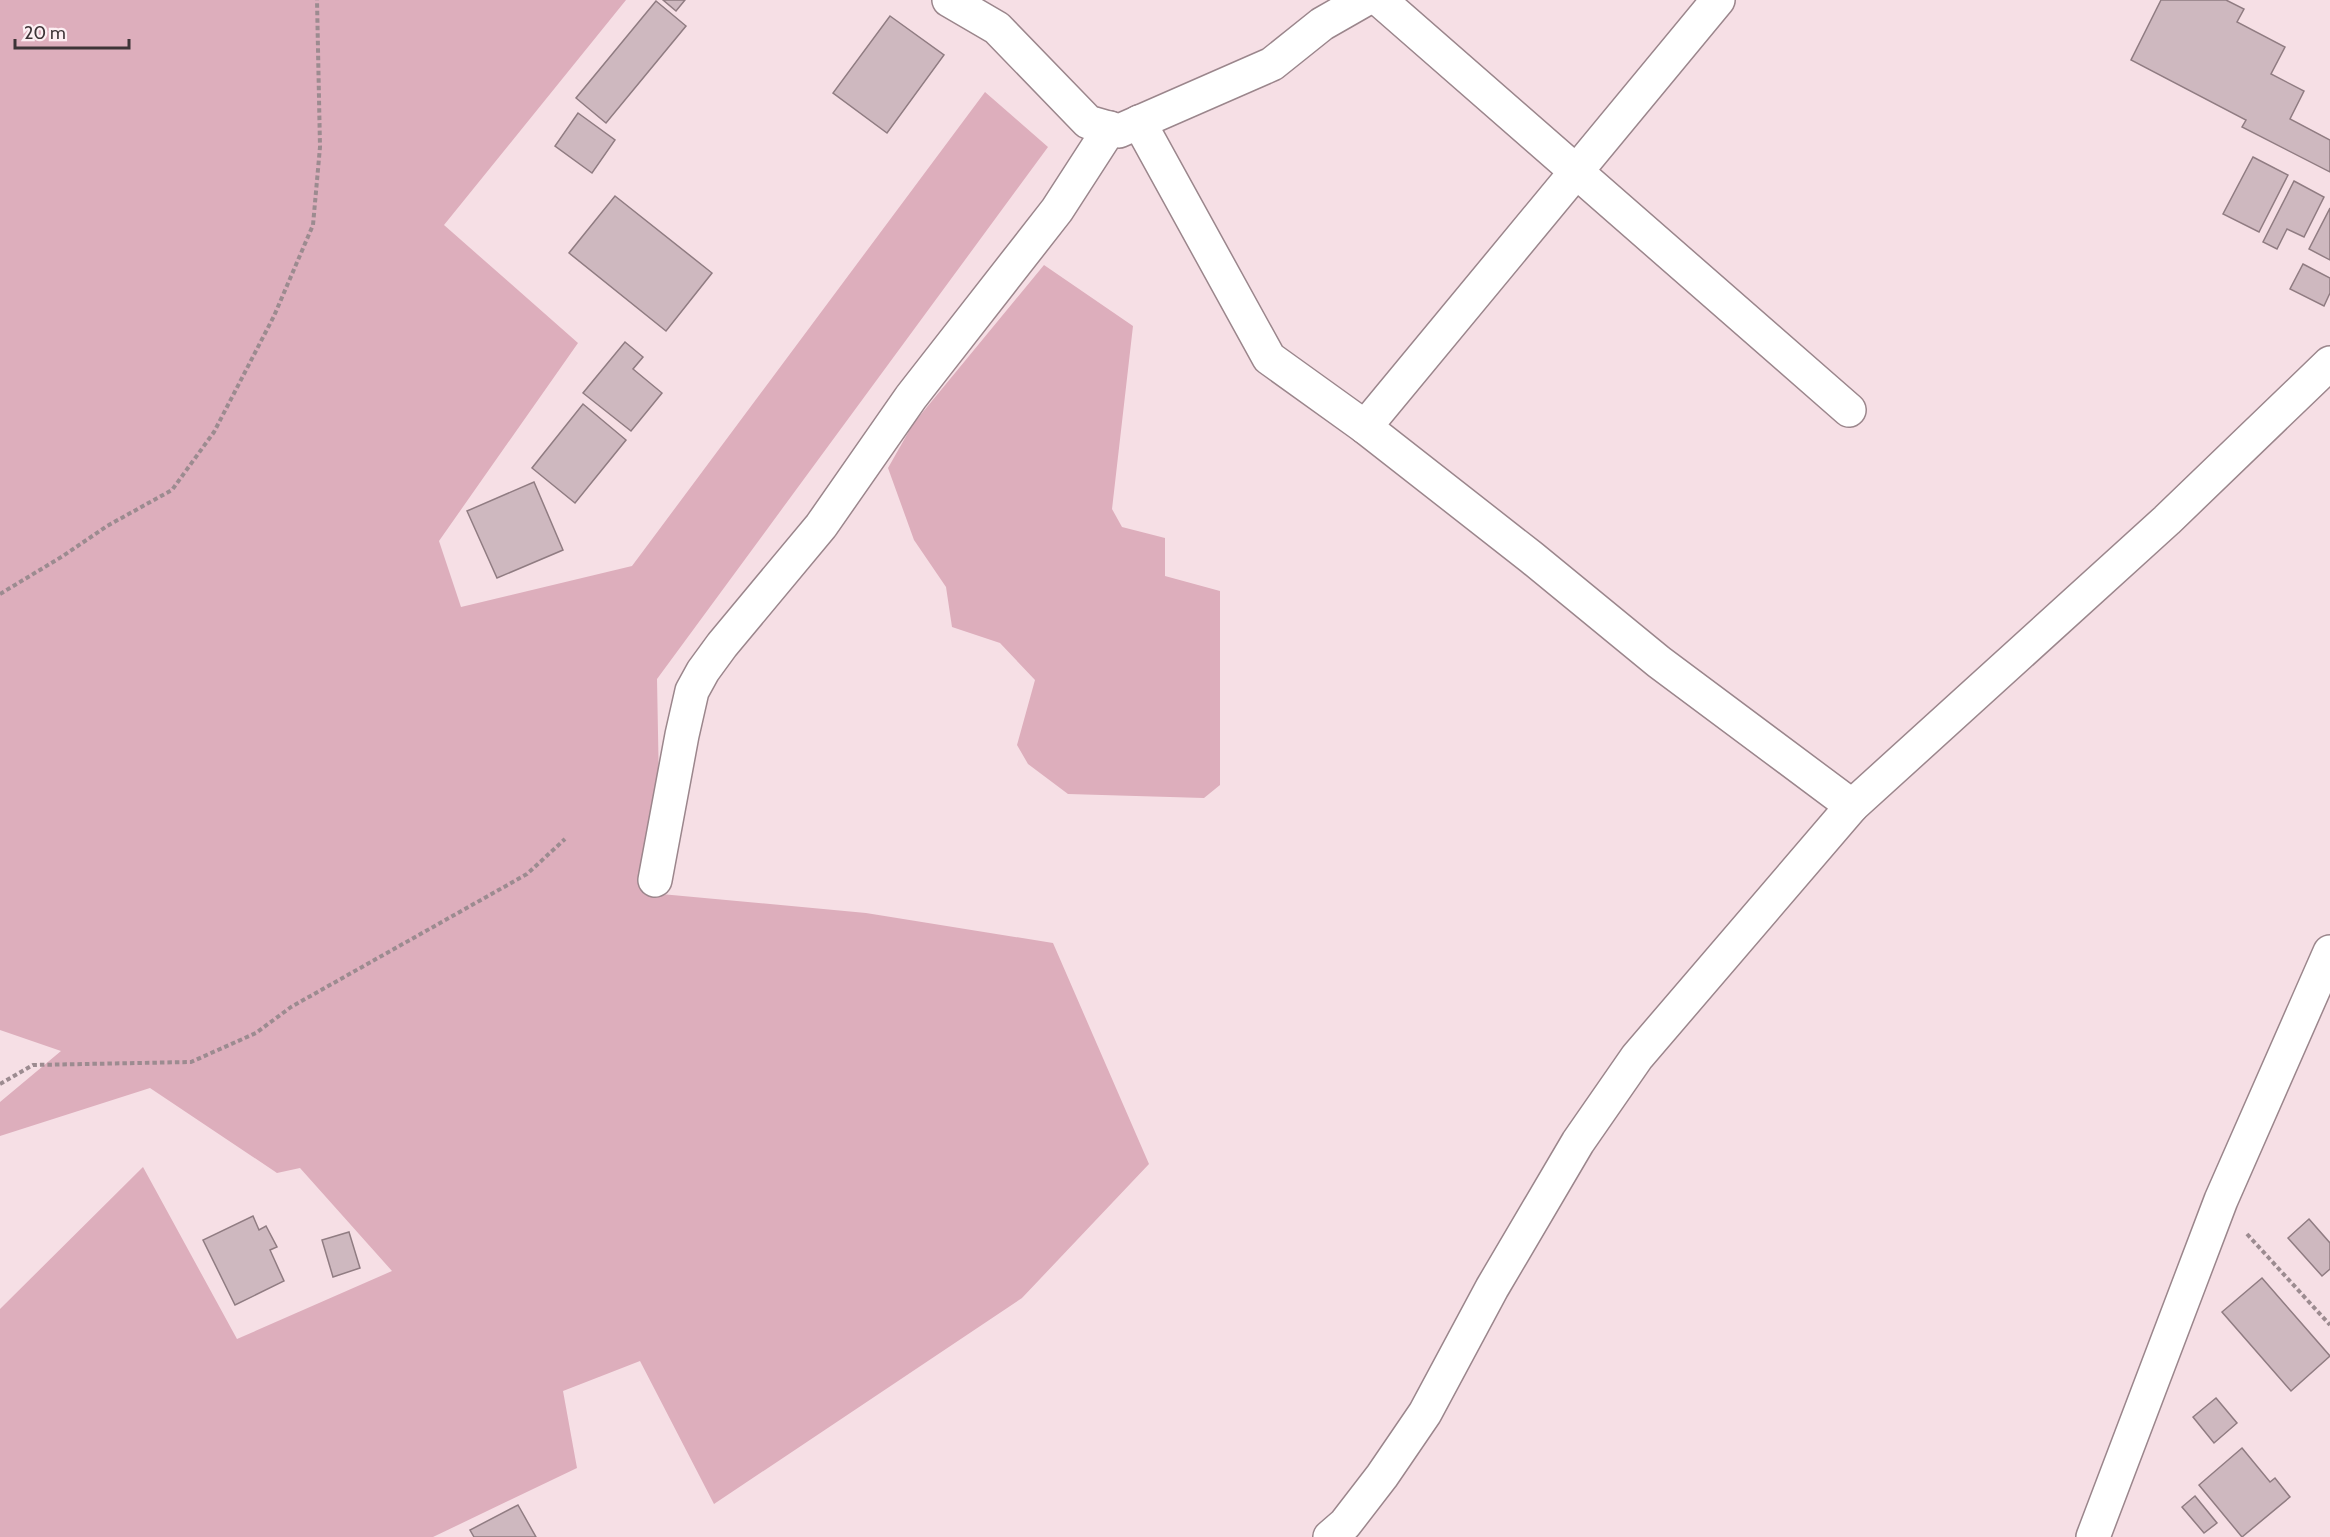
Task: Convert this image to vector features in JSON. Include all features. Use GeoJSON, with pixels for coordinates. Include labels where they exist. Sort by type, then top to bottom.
{"type":"FeatureCollection","features":[{"type":"Feature","properties":{"kind":"street"},"geometry":{"type":"LineString","coordinates":[[949,0],[997,28],[1088,122],[1124,125],[1272,64],[1322,24],[1364,0]]}},
{"type":"Feature","properties":{"kind":"street"},"geometry":{"type":"LineString","coordinates":[[1380,0],[1849,410]]}},
{"type":"Feature","properties":{"kind":"street"},"geometry":{"type":"LineString","coordinates":[[1365,427],[1718,0]]}},
{"type":"Feature","properties":{"kind":"street"},"geometry":{"type":"LineString","coordinates":[[1124,125],[1269,358],[1365,427],[1531,556],[1659,662],[1852,806]]}},
{"type":"Feature","properties":{"kind":"street"},"geometry":{"type":"LineString","coordinates":[[655,880],[692,691],[703,671],[821,526],[910,397],[1124,125]]}},
{"type":"Feature","properties":{"kind":"street"},"geometry":{"type":"LineString","coordinates":[[1330,1537],[1345,1524],[1382,1476],[1425,1413],[1492,1288],[1578,1142],[1637,1057],[1852,806],[1977,690],[2167,520],[2330,363]]}},
{"type":"Feature","properties":{"kind":"street"},"geometry":{"type":"LineString","coordinates":[[2093,1537],[2216,1214],[2330,952]]}},
{"type":"Feature","properties":{"kind":"path"},"geometry":{"type":"LineString","coordinates":[[0,594],[107,526],[172,490],[214,432],[274,316],[313,225],[320,147],[317,0]]}},
{"type":"Feature","properties":{"kind":"path"},"geometry":{"type":"LineString","coordinates":[[0,1084],[33,1065],[191,1062],[256,1033],[291,1007],[527,874],[565,839]]}},
{"type":"Feature","properties":{"kind":"path"},"geometry":{"type":"LineString","coordinates":[[2216,1214],[2252,1238],[2330,1325]]}},
{"type":"Feature","properties":{"kind":"shaded area"},"geometry":{"type":"Polygon","coordinates":[[[0,0],[626,0],[444,225],[578,343],[439,541],[461,607],[632,566],[985,92],[1048,147],[657,679],[661,894],[866,913],[1053,943],[1149,1164],[1022,1298],[714,1504],[640,1361],[563,1391],[577,1468],[433,1537],[0,1537],[0,1309],[143,1167],[237,1339],[392,1271],[300,1168],[277,1173],[150,1088],[0,1136],[0,1102],[61,1051],[0,1030],[0,0]]]}},
{"type":"Feature","properties":{"kind":"shaded area"},"geometry":{"type":"Polygon","coordinates":[[[1044,265],[1133,326],[1112,509],[1122,527],[1165,538],[1165,576],[1220,591],[1220,785],[1204,798],[1068,794],[1028,764],[1017,745],[1035,680],[1000,643],[952,627],[946,587],[914,540],[888,468],[913,424],[1044,265]]]}},
{"type":"Feature","properties":{"kind":"building"},"geometry":{"type":"Polygon","coordinates":[[[663,0],[685,0],[676,11],[663,0]]]}},
{"type":"Feature","properties":{"kind":"building"},"geometry":{"type":"Polygon","coordinates":[[[2161,0],[2226,0],[2244,9],[2237,22],[2285,47],[2271,74],[2304,91],[2290,119],[2330,140],[2330,172],[2242,127],[2246,120],[2131,60],[2161,0]]]}},
{"type":"Feature","properties":{"kind":"building"},"geometry":{"type":"Polygon","coordinates":[[[656,1],[686,26],[606,123],[576,98],[656,1]]]}},
{"type":"Feature","properties":{"kind":"building"},"geometry":{"type":"Polygon","coordinates":[[[890,16],[944,55],[887,133],[833,93],[890,16]]]}},
{"type":"Feature","properties":{"kind":"building"},"geometry":{"type":"Polygon","coordinates":[[[578,113],[615,140],[592,173],[555,146],[578,113]]]}},
{"type":"Feature","properties":{"kind":"building"},"geometry":{"type":"Polygon","coordinates":[[[2253,157],[2288,175],[2259,232],[2223,214],[2253,157]]]}},
{"type":"Feature","properties":{"kind":"building"},"geometry":{"type":"Polygon","coordinates":[[[2294,181],[2324,197],[2304,237],[2287,229],[2277,249],[2263,242],[2294,181]]]}},
{"type":"Feature","properties":{"kind":"building"},"geometry":{"type":"Polygon","coordinates":[[[615,196],[712,273],[666,331],[569,253],[615,196]]]}},
{"type":"Feature","properties":{"kind":"building"},"geometry":{"type":"Polygon","coordinates":[[[2330,208],[2330,260],[2309,249],[2330,208]]]}},
{"type":"Feature","properties":{"kind":"building"},"geometry":{"type":"Polygon","coordinates":[[[2303,264],[2330,278],[2330,293],[2324,306],[2290,289],[2303,264]]]}},
{"type":"Feature","properties":{"kind":"building"},"geometry":{"type":"Polygon","coordinates":[[[625,342],[643,357],[633,369],[662,393],[631,431],[583,393],[625,342]]]}},
{"type":"Feature","properties":{"kind":"building"},"geometry":{"type":"Polygon","coordinates":[[[583,404],[626,440],[575,503],[532,468],[583,404]]]}},
{"type":"Feature","properties":{"kind":"building"},"geometry":{"type":"Polygon","coordinates":[[[534,482],[563,550],[497,578],[467,511],[534,482]]]}},
{"type":"Feature","properties":{"kind":"building"},"geometry":{"type":"Polygon","coordinates":[[[253,1216],[259,1230],[266,1226],[277,1247],[270,1250],[284,1281],[235,1305],[203,1240],[253,1216]]]}},
{"type":"Feature","properties":{"kind":"building"},"geometry":{"type":"Polygon","coordinates":[[[2309,1219],[2330,1243],[2330,1269],[2322,1276],[2288,1238],[2309,1219]]]}},
{"type":"Feature","properties":{"kind":"building"},"geometry":{"type":"Polygon","coordinates":[[[349,1232],[360,1268],[333,1277],[322,1240],[349,1232]]]}},
{"type":"Feature","properties":{"kind":"building"},"geometry":{"type":"Polygon","coordinates":[[[2262,1278],[2330,1356],[2291,1391],[2222,1312],[2262,1278]]]}},
{"type":"Feature","properties":{"kind":"building"},"geometry":{"type":"Polygon","coordinates":[[[2216,1398],[2237,1423],[2214,1443],[2193,1417],[2216,1398]]]}},
{"type":"Feature","properties":{"kind":"building"},"geometry":{"type":"Polygon","coordinates":[[[2242,1448],[2270,1482],[2275,1478],[2290,1497],[2242,1537],[2199,1485],[2242,1448]]]}},
{"type":"Feature","properties":{"kind":"building"},"geometry":{"type":"Polygon","coordinates":[[[2195,1496],[2217,1523],[2204,1533],[2182,1507],[2195,1496]]]}},
{"type":"Feature","properties":{"kind":"building"},"geometry":{"type":"Polygon","coordinates":[[[518,1505],[536,1537],[474,1537],[470,1530],[518,1505]]]}}]}
